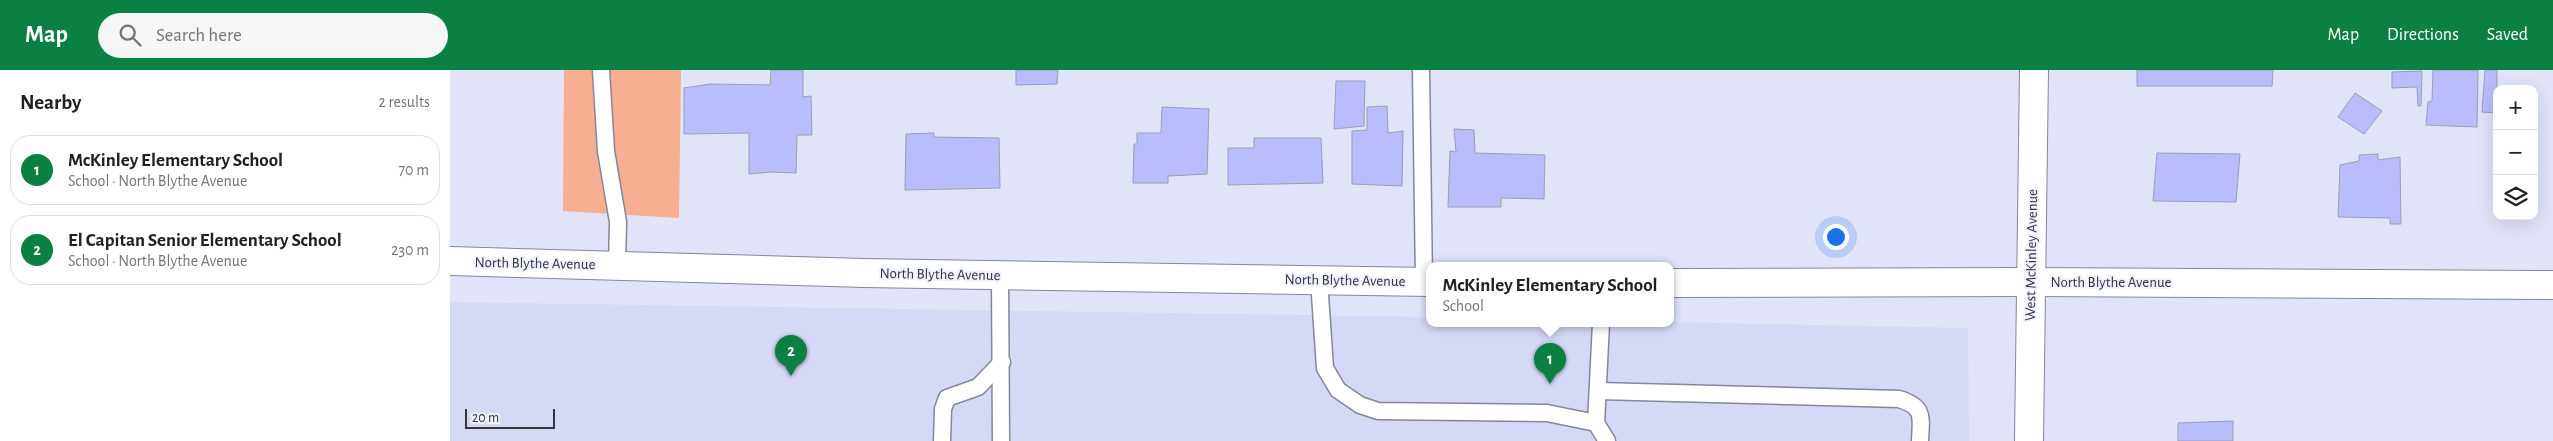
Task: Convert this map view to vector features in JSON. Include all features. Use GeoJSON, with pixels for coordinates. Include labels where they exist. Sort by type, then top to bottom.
{"type":"FeatureCollection","features":[{"type":"Feature","properties":{"kind":"street","name":"West McKinley Avenue"},"geometry":{"type":"LineString","coordinates":[[2029,441],[2034,70]]}},
{"type":"Feature","properties":{"kind":"street","name":"North Blythe Avenue"},"geometry":{"type":"LineString","coordinates":[[450,261],[1000,275],[1426,282]]}},
{"type":"Feature","properties":{"kind":"street","name":"North Blythe Avenue"},"geometry":{"type":"LineString","coordinates":[[1674,283],[2030,282],[2553,285]]}},
{"type":"Feature","properties":{"kind":"lane"},"geometry":{"type":"LineString","coordinates":[[600,70],[606,150],[618,222],[617,265]]}},
{"type":"Feature","properties":{"kind":"lane"},"geometry":{"type":"LineString","coordinates":[[1421,70],[1426,262]]}},
{"type":"Feature","properties":{"kind":"lane"},"geometry":{"type":"LineString","coordinates":[[1000,275],[1001,441]]}},
{"type":"Feature","properties":{"kind":"lane"},"geometry":{"type":"LineString","coordinates":[[1319,280],[1325,368],[1338,390],[1360,405],[1378,411],[1547,413],[1596,423]]}},
{"type":"Feature","properties":{"kind":"lane"},"geometry":{"type":"LineString","coordinates":[[1600,327],[1596,423],[1607,441]]}},
{"type":"Feature","properties":{"kind":"lane"},"geometry":{"type":"LineString","coordinates":[[942,441],[943,409],[947,398],[978,387],[1002,362]]}},
{"type":"Feature","properties":{"kind":"lane"},"geometry":{"type":"LineString","coordinates":[[1598,391],[1898,399],[1913,403],[1921,414],[1920,441]]}},
{"type":"Feature","properties":{"kind":"shaded area"},"geometry":{"type":"Polygon","coordinates":[[[564,70],[681,70],[679,218],[563,211],[564,70]]]}},
{"type":"Feature","properties":{"kind":"shaded area"},"geometry":{"type":"Polygon","coordinates":[[[450,302],[1426,317],[1426,327],[1674,327],[1674,322],[1968,328],[1969,441],[450,441],[450,302]]]}},
{"type":"Feature","properties":{"kind":"building"},"geometry":{"type":"Polygon","coordinates":[[[771,70],[803,70],[803,97],[811,96],[812,135],[797,135],[796,173],[772,172],[749,174],[749,133],[684,134],[684,88],[710,84],[770,85],[771,70]]]}},
{"type":"Feature","properties":{"kind":"building"},"geometry":{"type":"Polygon","coordinates":[[[1016,70],[1058,70],[1057,84],[1016,85],[1016,70]]]}},
{"type":"Feature","properties":{"kind":"building"},"geometry":{"type":"Polygon","coordinates":[[[2137,70],[2273,70],[2272,86],[2137,86],[2137,70]]]}},
{"type":"Feature","properties":{"kind":"building"},"geometry":{"type":"Polygon","coordinates":[[[2433,70],[2478,70],[2477,127],[2426,125],[2428,102],[2432,101],[2433,70]]]}},
{"type":"Feature","properties":{"kind":"building"},"geometry":{"type":"Polygon","coordinates":[[[2485,70],[2497,70],[2497,85],[2493,85],[2493,113],[2482,112],[2485,70]]]}},
{"type":"Feature","properties":{"kind":"building"},"geometry":{"type":"Polygon","coordinates":[[[2422,71],[2421,106],[2418,106],[2417,87],[2392,88],[2392,72],[2422,71]]]}},
{"type":"Feature","properties":{"kind":"building"},"geometry":{"type":"Polygon","coordinates":[[[1336,81],[1365,81],[1364,126],[1334,129],[1336,81]]]}},
{"type":"Feature","properties":{"kind":"building"},"geometry":{"type":"Polygon","coordinates":[[[2355,93],[2382,111],[2364,134],[2338,117],[2355,93]]]}},
{"type":"Feature","properties":{"kind":"building"},"geometry":{"type":"Polygon","coordinates":[[[1387,106],[1388,133],[1403,131],[1402,186],[1352,184],[1352,131],[1367,130],[1367,107],[1387,106]]]}},
{"type":"Feature","properties":{"kind":"building"},"geometry":{"type":"Polygon","coordinates":[[[1162,107],[1209,109],[1207,174],[1168,176],[1168,183],[1133,183],[1134,144],[1137,144],[1137,133],[1161,133],[1162,107]]]}},
{"type":"Feature","properties":{"kind":"building"},"geometry":{"type":"Polygon","coordinates":[[[1454,129],[1474,130],[1475,153],[1545,155],[1544,199],[1501,198],[1501,207],[1448,207],[1450,151],[1456,152],[1454,129]]]}},
{"type":"Feature","properties":{"kind":"building"},"geometry":{"type":"Polygon","coordinates":[[[934,133],[934,137],[999,138],[1000,188],[905,190],[906,134],[934,133]]]}},
{"type":"Feature","properties":{"kind":"building"},"geometry":{"type":"Polygon","coordinates":[[[1254,138],[1321,138],[1323,183],[1228,185],[1228,148],[1254,148],[1254,138]]]}},
{"type":"Feature","properties":{"kind":"building"},"geometry":{"type":"Polygon","coordinates":[[[2157,153],[2240,154],[2236,202],[2153,201],[2157,153]]]}},
{"type":"Feature","properties":{"kind":"building"},"geometry":{"type":"Polygon","coordinates":[[[2378,154],[2378,160],[2400,157],[2401,224],[2390,224],[2390,218],[2338,217],[2340,165],[2359,161],[2359,155],[2378,154]]]}},
{"type":"Feature","properties":{"kind":"building"},"geometry":{"type":"Polygon","coordinates":[[[2233,421],[2233,441],[2178,441],[2178,423],[2233,421]]]}},
{"type":"Feature","properties":{"kind":"place","name":"El Capitan Senior Elementary School"},"geometry":{"type":"Point","coordinates":[791,376]}},
{"type":"Feature","properties":{"kind":"place","name":"McKinley Elementary School"},"geometry":{"type":"Point","coordinates":[1550,384]}}]}
